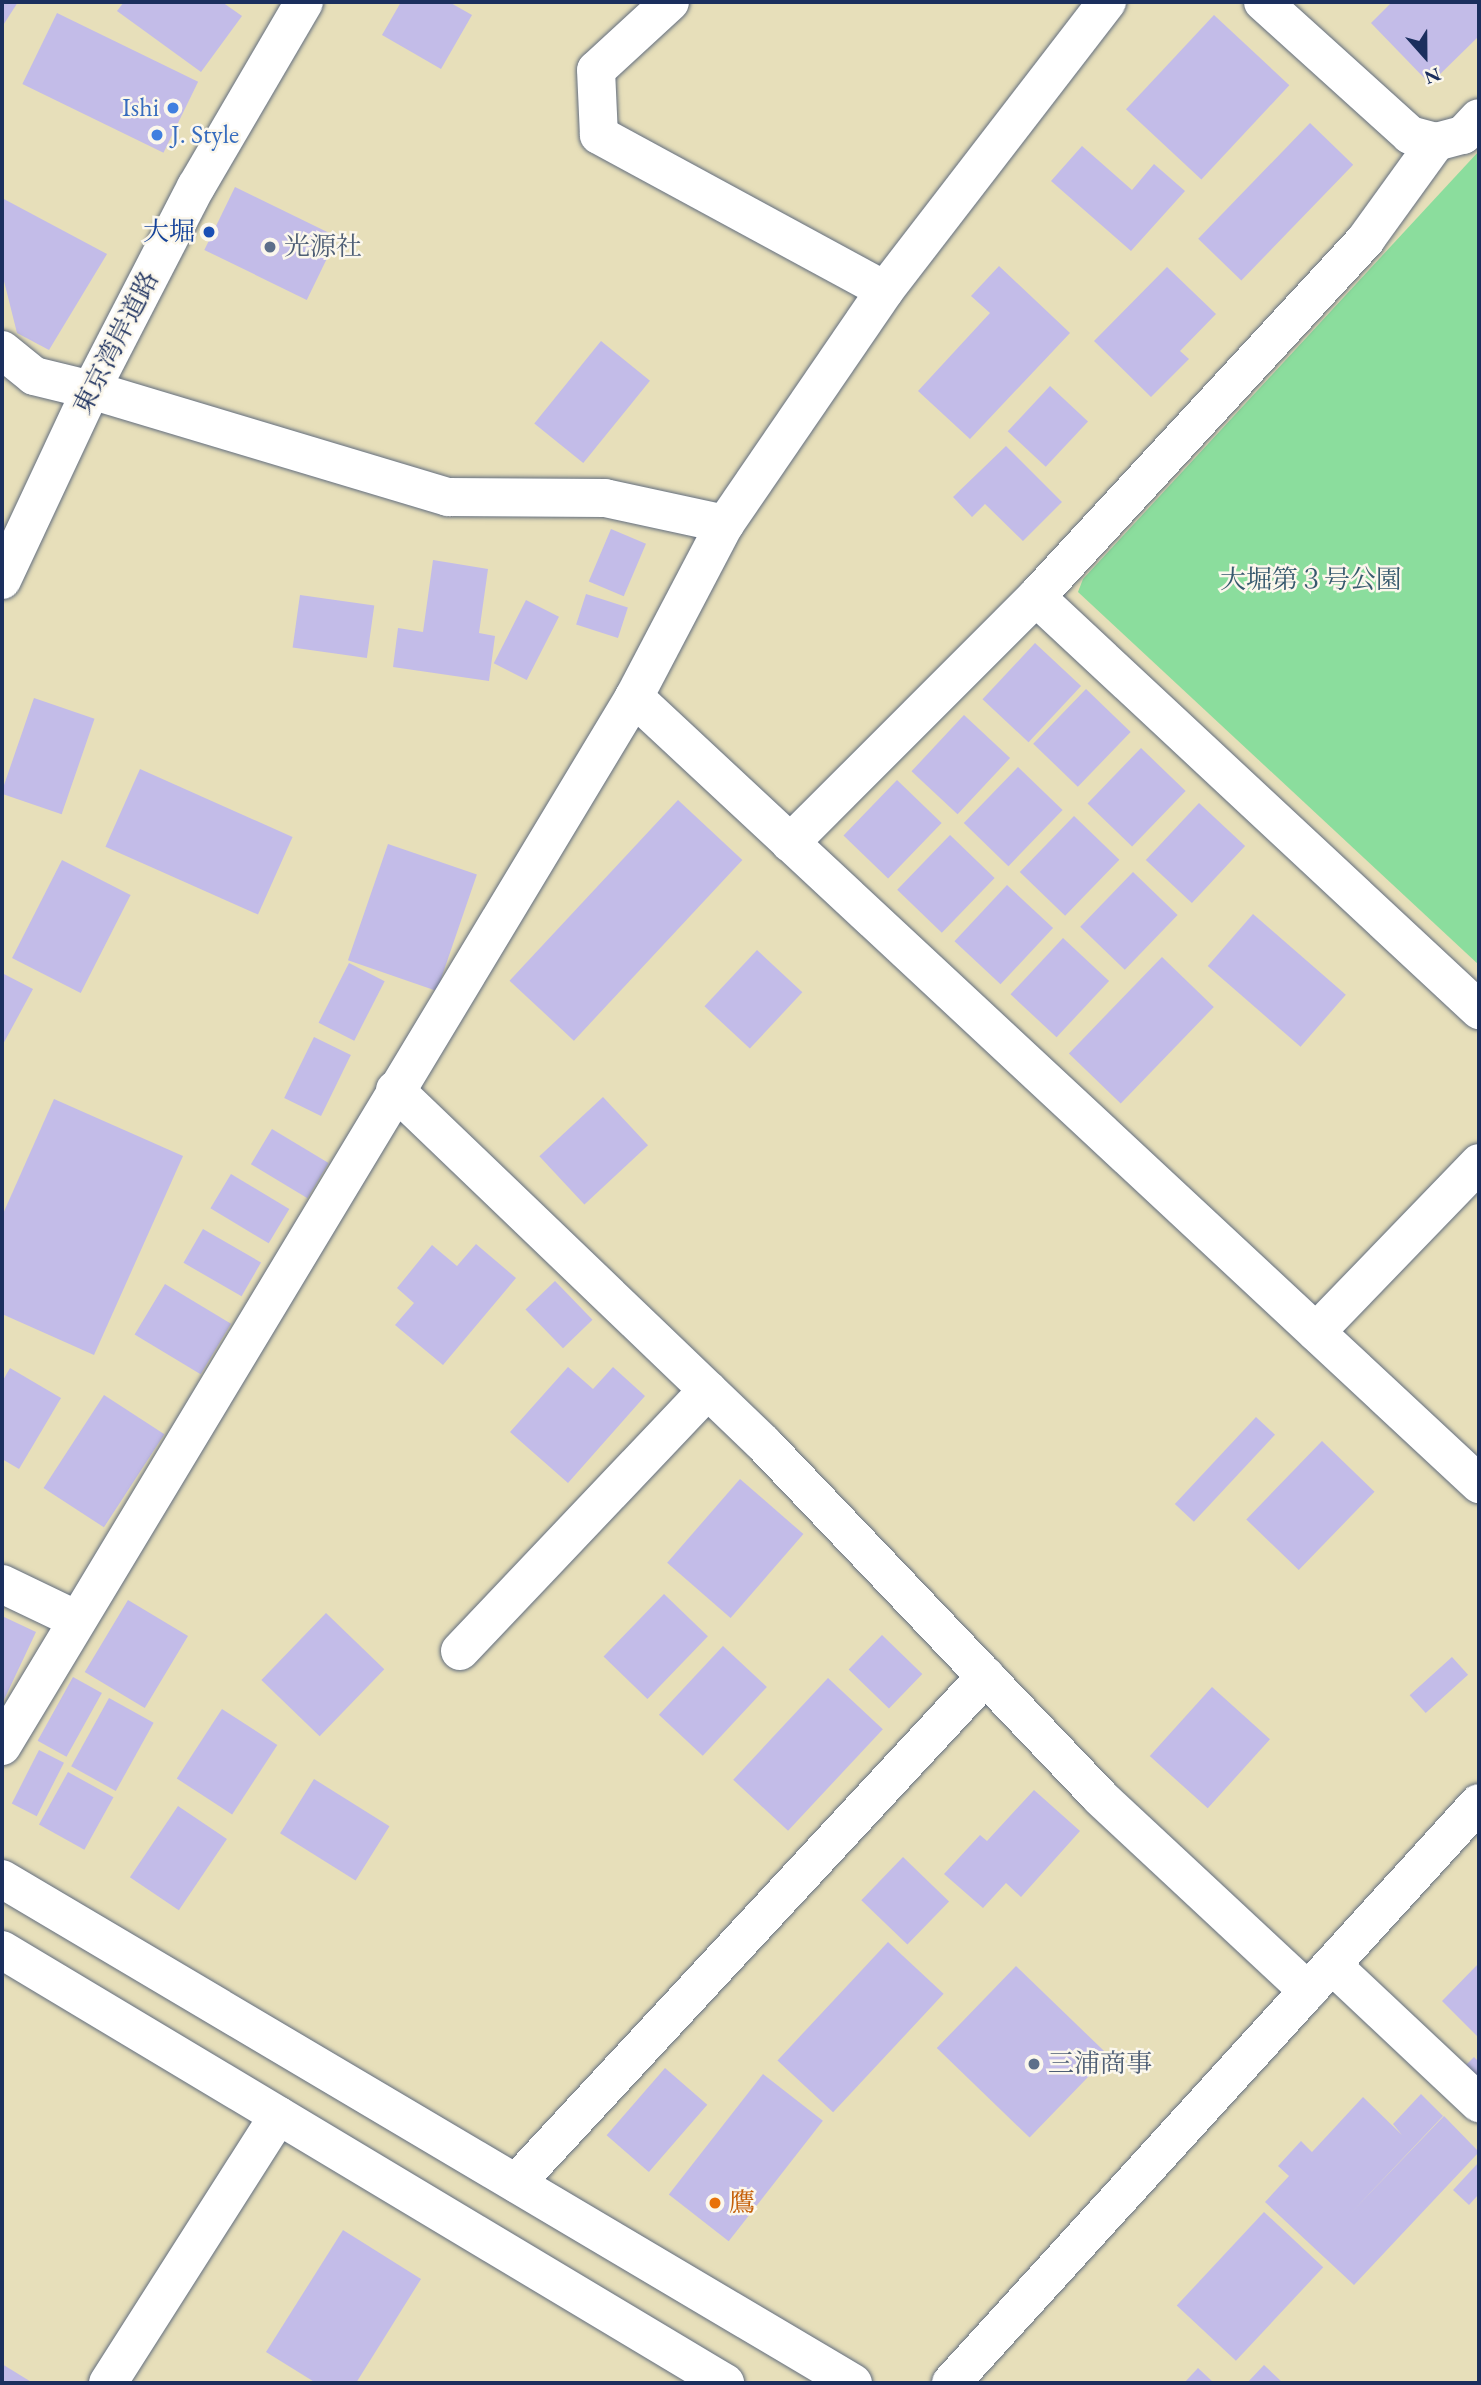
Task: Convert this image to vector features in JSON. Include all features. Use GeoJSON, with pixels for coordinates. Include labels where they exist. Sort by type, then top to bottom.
{"type":"FeatureCollection","features":[{"type":"Feature","properties":{"kind":"main road"},"geometry":{"type":"LineString","coordinates":[[670,2],[596,70],[599,135],[885,290]]}},
{"type":"Feature","properties":{"kind":"main road"},"geometry":{"type":"LineString","coordinates":[[2,1746],[634,696],[725,524],[885,290],[1107,2]]}},
{"type":"Feature","properties":{"kind":"main road"},"geometry":{"type":"LineString","coordinates":[[1263,2],[1410,135],[1436,142],[1463,135],[1479,118]]}},
{"type":"Feature","properties":{"kind":"main road","name":"東京湾岸道路"},"geometry":{"type":"LineString","coordinates":[[2,580],[91,390],[196,187],[297,4]]}},
{"type":"Feature","properties":{"kind":"main road"},"geometry":{"type":"LineString","coordinates":[[790,843],[1036,597],[1366,239],[1436,142]]}},
{"type":"Feature","properties":{"kind":"main road"},"geometry":{"type":"LineString","coordinates":[[2,350],[34,376],[91,390],[448,497],[605,498],[725,524]]}},
{"type":"Feature","properties":{"kind":"main road"},"geometry":{"type":"LineString","coordinates":[[1036,597],[1479,1010]]}},
{"type":"Feature","properties":{"kind":"main road"},"geometry":{"type":"LineString","coordinates":[[634,696],[1479,1484]]}},
{"type":"Feature","properties":{"kind":"main road"},"geometry":{"type":"LineString","coordinates":[[395,1090],[764,1444],[1101,1798],[1320,1978],[1479,2103]]}},
{"type":"Feature","properties":{"kind":"main road"},"geometry":{"type":"LineString","coordinates":[[1316,1332],[1479,1163]]}},
{"type":"Feature","properties":{"kind":"main road"},"geometry":{"type":"LineString","coordinates":[[460,1651],[708,1390]]}},
{"type":"Feature","properties":{"kind":"main road"},"geometry":{"type":"LineString","coordinates":[[2,1584],[77,1620]]}},
{"type":"Feature","properties":{"kind":"main road"},"geometry":{"type":"LineString","coordinates":[[516,2183],[986,1676]]}},
{"type":"Feature","properties":{"kind":"main road"},"geometry":{"type":"LineString","coordinates":[[951,2383],[1479,1803]]}},
{"type":"Feature","properties":{"kind":"main road"},"geometry":{"type":"LineString","coordinates":[[2,1879],[853,2383]]}},
{"type":"Feature","properties":{"kind":"main road"},"geometry":{"type":"LineString","coordinates":[[2,1950],[725,2383]]}},
{"type":"Feature","properties":{"kind":"main road"},"geometry":{"type":"LineString","coordinates":[[108,2383],[278,2116]]}},
{"type":"Feature","properties":{"kind":"green space","name":"大堀第３号公園"},"geometry":{"type":"Polygon","coordinates":[[[1479,151],[1479,965],[1078,592],[1083,579],[1479,151]]]}},
{"type":"Feature","properties":{"kind":"building"},"geometry":{"type":"Polygon","coordinates":[[[2,2],[18,2],[2,27],[2,2]]]}},
{"type":"Feature","properties":{"kind":"building"},"geometry":{"type":"Polygon","coordinates":[[[124,2],[222,2],[242,16],[201,72],[117,11],[124,2]]]}},
{"type":"Feature","properties":{"kind":"building"},"geometry":{"type":"Polygon","coordinates":[[[401,2],[449,2],[472,15],[441,69],[382,35],[401,2]]]}},
{"type":"Feature","properties":{"kind":"building"},"geometry":{"type":"Polygon","coordinates":[[[1392,2],[1479,2],[1479,36],[1430,84],[1371,23],[1392,2]]]}},
{"type":"Feature","properties":{"kind":"building"},"geometry":{"type":"Polygon","coordinates":[[[57,13],[198,82],[163,153],[22,84],[57,13]]]}},
{"type":"Feature","properties":{"kind":"building"},"geometry":{"type":"Polygon","coordinates":[[[1214,15],[1289,85],[1201,180],[1126,109],[1214,15]]]}},
{"type":"Feature","properties":{"kind":"building"},"geometry":{"type":"Polygon","coordinates":[[[1310,123],[1353,165],[1241,280],[1198,239],[1310,123]]]}},
{"type":"Feature","properties":{"kind":"building"},"geometry":{"type":"Polygon","coordinates":[[[1082,146],[1132,190],[1154,164],[1185,191],[1131,251],[1051,181],[1082,146]]]}},
{"type":"Feature","properties":{"kind":"building"},"geometry":{"type":"Polygon","coordinates":[[[235,187],[337,237],[307,300],[204,250],[235,187]]]}},
{"type":"Feature","properties":{"kind":"building"},"geometry":{"type":"Polygon","coordinates":[[[2,198],[107,254],[49,350],[17,333],[2,273],[2,198]]]}},
{"type":"Feature","properties":{"kind":"building"},"geometry":{"type":"Polygon","coordinates":[[[999,266],[1070,333],[970,439],[918,391],[990,313],[971,296],[999,266]]]}},
{"type":"Feature","properties":{"kind":"building"},"geometry":{"type":"Polygon","coordinates":[[[1167,267],[1216,314],[1180,351],[1189,359],[1151,397],[1094,341],[1167,267]]]}},
{"type":"Feature","properties":{"kind":"building"},"geometry":{"type":"Polygon","coordinates":[[[601,341],[650,381],[583,463],[534,423],[601,341]]]}},
{"type":"Feature","properties":{"kind":"building"},"geometry":{"type":"Polygon","coordinates":[[[1050,386],[1088,421],[1046,467],[1008,431],[1050,386]]]}},
{"type":"Feature","properties":{"kind":"building"},"geometry":{"type":"Polygon","coordinates":[[[1006,446],[1062,502],[1023,541],[985,504],[972,517],[953,497],[1006,446]]]}},
{"type":"Feature","properties":{"kind":"building"},"geometry":{"type":"Polygon","coordinates":[[[611,529],[646,544],[624,596],[589,581],[611,529]]]}},
{"type":"Feature","properties":{"kind":"building"},"geometry":{"type":"Polygon","coordinates":[[[433,560],[488,569],[479,633],[495,636],[489,681],[393,667],[398,628],[423,632],[433,560]]]}},
{"type":"Feature","properties":{"kind":"building"},"geometry":{"type":"Polygon","coordinates":[[[586,594],[628,608],[618,638],[576,624],[586,594]]]}},
{"type":"Feature","properties":{"kind":"building"},"geometry":{"type":"Polygon","coordinates":[[[300,595],[374,605],[367,658],[293,647],[300,595]]]}},
{"type":"Feature","properties":{"kind":"building"},"geometry":{"type":"Polygon","coordinates":[[[526,600],[559,617],[527,680],[494,663],[526,600]]]}},
{"type":"Feature","properties":{"kind":"building"},"geometry":{"type":"Polygon","coordinates":[[[1035,643],[1081,686],[1029,742],[982,699],[1035,643]]]}},
{"type":"Feature","properties":{"kind":"building"},"geometry":{"type":"Polygon","coordinates":[[[1086,689],[1131,732],[1078,787],[1033,744],[1086,689]]]}},
{"type":"Feature","properties":{"kind":"building"},"geometry":{"type":"Polygon","coordinates":[[[34,698],[95,719],[62,814],[2,794],[34,698]]]}},
{"type":"Feature","properties":{"kind":"building"},"geometry":{"type":"Polygon","coordinates":[[[964,715],[1010,758],[958,814],[911,771],[964,715]]]}},
{"type":"Feature","properties":{"kind":"building"},"geometry":{"type":"Polygon","coordinates":[[[1141,748],[1186,791],[1132,846],[1088,803],[1141,748]]]}},
{"type":"Feature","properties":{"kind":"building"},"geometry":{"type":"Polygon","coordinates":[[[1018,767],[1063,810],[1008,866],[964,823],[1018,767]]]}},
{"type":"Feature","properties":{"kind":"building"},"geometry":{"type":"Polygon","coordinates":[[[140,769],[293,837],[258,915],[105,847],[140,769]]]}},
{"type":"Feature","properties":{"kind":"building"},"geometry":{"type":"Polygon","coordinates":[[[897,780],[942,823],[888,878],[844,835],[897,780]]]}},
{"type":"Feature","properties":{"kind":"building"},"geometry":{"type":"Polygon","coordinates":[[[678,800],[742,860],[574,1041],[510,981],[678,800]]]}},
{"type":"Feature","properties":{"kind":"building"},"geometry":{"type":"Polygon","coordinates":[[[1199,803],[1245,846],[1192,903],[1146,860],[1199,803]]]}},
{"type":"Feature","properties":{"kind":"building"},"geometry":{"type":"Polygon","coordinates":[[[1074,816],[1119,860],[1065,916],[1020,872],[1074,816]]]}},
{"type":"Feature","properties":{"kind":"building"},"geometry":{"type":"Polygon","coordinates":[[[950,835],[995,878],[942,933],[897,890],[950,835]]]}},
{"type":"Feature","properties":{"kind":"building"},"geometry":{"type":"Polygon","coordinates":[[[388,844],[477,875],[437,991],[348,960],[388,844]]]}},
{"type":"Feature","properties":{"kind":"building"},"geometry":{"type":"Polygon","coordinates":[[[62,860],[131,895],[81,993],[12,958],[62,860]]]}},
{"type":"Feature","properties":{"kind":"building"},"geometry":{"type":"Polygon","coordinates":[[[1133,872],[1178,915],[1125,970],[1080,927],[1133,872]]]}},
{"type":"Feature","properties":{"kind":"building"},"geometry":{"type":"Polygon","coordinates":[[[1007,885],[1053,928],[1001,984],[954,941],[1007,885]]]}},
{"type":"Feature","properties":{"kind":"building"},"geometry":{"type":"Polygon","coordinates":[[[1253,914],[1346,995],[1301,1047],[1208,966],[1253,914]]]}},
{"type":"Feature","properties":{"kind":"building"},"geometry":{"type":"Polygon","coordinates":[[[1063,938],[1109,981],[1057,1037],[1010,994],[1063,938]]]}},
{"type":"Feature","properties":{"kind":"building"},"geometry":{"type":"Polygon","coordinates":[[[757,950],[802,992],[750,1049],[704,1006],[757,950]]]}},
{"type":"Feature","properties":{"kind":"building"},"geometry":{"type":"Polygon","coordinates":[[[1162,957],[1214,1007],[1121,1103],[1069,1053],[1162,957]]]}},
{"type":"Feature","properties":{"kind":"building"},"geometry":{"type":"Polygon","coordinates":[[[349,963],[385,981],[354,1041],[319,1023],[349,963]]]}},
{"type":"Feature","properties":{"kind":"building"},"geometry":{"type":"Polygon","coordinates":[[[2,973],[33,989],[2,1046],[2,973]]]}},
{"type":"Feature","properties":{"kind":"building"},"geometry":{"type":"Polygon","coordinates":[[[314,1037],[351,1055],[321,1116],[284,1098],[314,1037]]]}},
{"type":"Feature","properties":{"kind":"building"},"geometry":{"type":"Polygon","coordinates":[[[603,1097],[648,1145],[584,1205],[539,1156],[603,1097]]]}},
{"type":"Feature","properties":{"kind":"building"},"geometry":{"type":"Polygon","coordinates":[[[54,1099],[183,1156],[94,1355],[2,1314],[2,1216],[54,1099]]]}},
{"type":"Feature","properties":{"kind":"building"},"geometry":{"type":"Polygon","coordinates":[[[272,1129],[329,1163],[307,1198],[251,1164],[272,1129]]]}},
{"type":"Feature","properties":{"kind":"building"},"geometry":{"type":"Polygon","coordinates":[[[231,1174],[289,1209],[269,1243],[210,1208],[231,1174]]]}},
{"type":"Feature","properties":{"kind":"building"},"geometry":{"type":"Polygon","coordinates":[[[203,1229],[261,1262],[242,1296],[184,1263],[203,1229]]]}},
{"type":"Feature","properties":{"kind":"building"},"geometry":{"type":"Polygon","coordinates":[[[476,1244],[516,1278],[443,1365],[395,1325],[414,1303],[397,1288],[432,1245],[457,1266],[476,1244]]]}},
{"type":"Feature","properties":{"kind":"building"},"geometry":{"type":"Polygon","coordinates":[[[555,1281],[593,1320],[563,1348],[526,1309],[555,1281]]]}},
{"type":"Feature","properties":{"kind":"building"},"geometry":{"type":"Polygon","coordinates":[[[165,1284],[231,1324],[201,1374],[135,1335],[165,1284]]]}},
{"type":"Feature","properties":{"kind":"building"},"geometry":{"type":"Polygon","coordinates":[[[568,1367],[593,1389],[613,1367],[645,1396],[568,1483],[510,1432],[568,1367]]]}},
{"type":"Feature","properties":{"kind":"building"},"geometry":{"type":"Polygon","coordinates":[[[10,1368],[61,1398],[19,1469],[2,1459],[2,1382],[10,1368]]]}},
{"type":"Feature","properties":{"kind":"building"},"geometry":{"type":"Polygon","coordinates":[[[104,1395],[164,1434],[104,1527],[44,1488],[104,1395]]]}},
{"type":"Feature","properties":{"kind":"building"},"geometry":{"type":"Polygon","coordinates":[[[1256,1417],[1275,1435],[1194,1522],[1175,1504],[1256,1417]]]}},
{"type":"Feature","properties":{"kind":"building"},"geometry":{"type":"Polygon","coordinates":[[[1322,1441],[1375,1492],[1299,1570],[1246,1519],[1322,1441]]]}},
{"type":"Feature","properties":{"kind":"building"},"geometry":{"type":"Polygon","coordinates":[[[740,1479],[803,1534],[731,1618],[667,1563],[740,1479]]]}},
{"type":"Feature","properties":{"kind":"building"},"geometry":{"type":"Polygon","coordinates":[[[664,1594],[708,1636],[647,1699],[604,1657],[664,1594]]]}},
{"type":"Feature","properties":{"kind":"building"},"geometry":{"type":"Polygon","coordinates":[[[128,1600],[188,1636],[145,1708],[85,1672],[128,1600]]]}},
{"type":"Feature","properties":{"kind":"building"},"geometry":{"type":"Polygon","coordinates":[[[326,1613],[384,1669],[320,1736],[261,1680],[326,1613]]]}},
{"type":"Feature","properties":{"kind":"building"},"geometry":{"type":"Polygon","coordinates":[[[2,1616],[36,1632],[2,1704],[2,1616]]]}},
{"type":"Feature","properties":{"kind":"building"},"geometry":{"type":"Polygon","coordinates":[[[882,1635],[922,1674],[889,1708],[849,1670],[882,1635]]]}},
{"type":"Feature","properties":{"kind":"building"},"geometry":{"type":"Polygon","coordinates":[[[723,1646],[767,1687],[703,1756],[659,1715],[723,1646]]]}},
{"type":"Feature","properties":{"kind":"building"},"geometry":{"type":"Polygon","coordinates":[[[1452,1657],[1468,1675],[1426,1713],[1410,1695],[1452,1657]]]}},
{"type":"Feature","properties":{"kind":"building"},"geometry":{"type":"Polygon","coordinates":[[[73,1677],[102,1693],[66,1757],[38,1741],[73,1677]]]}},
{"type":"Feature","properties":{"kind":"building"},"geometry":{"type":"Polygon","coordinates":[[[828,1678],[883,1729],[788,1831],[733,1780],[828,1678]]]}},
{"type":"Feature","properties":{"kind":"building"},"geometry":{"type":"Polygon","coordinates":[[[1212,1687],[1270,1739],[1208,1808],[1150,1756],[1212,1687]]]}},
{"type":"Feature","properties":{"kind":"building"},"geometry":{"type":"Polygon","coordinates":[[[109,1698],[154,1723],[116,1791],[71,1766],[109,1698]]]}},
{"type":"Feature","properties":{"kind":"building"},"geometry":{"type":"Polygon","coordinates":[[[222,1709],[277,1745],[232,1815],[177,1779],[222,1709]]]}},
{"type":"Feature","properties":{"kind":"building"},"geometry":{"type":"Polygon","coordinates":[[[39,1750],[64,1763],[37,1816],[12,1803],[39,1750]]]}},
{"type":"Feature","properties":{"kind":"building"},"geometry":{"type":"Polygon","coordinates":[[[68,1772],[113,1797],[84,1850],[39,1824],[68,1772]]]}},
{"type":"Feature","properties":{"kind":"building"},"geometry":{"type":"Polygon","coordinates":[[[314,1779],[389,1826],[356,1880],[280,1833],[314,1779]]]}},
{"type":"Feature","properties":{"kind":"building"},"geometry":{"type":"Polygon","coordinates":[[[1034,1790],[1080,1831],[1021,1897],[1006,1883],[983,1908],[944,1874],[980,1835],[987,1841],[1034,1790]]]}},
{"type":"Feature","properties":{"kind":"building"},"geometry":{"type":"Polygon","coordinates":[[[178,1806],[227,1839],[179,1910],[130,1877],[178,1806]]]}},
{"type":"Feature","properties":{"kind":"building"},"geometry":{"type":"Polygon","coordinates":[[[903,1857],[949,1901],[907,1945],[861,1900],[903,1857]]]}},
{"type":"Feature","properties":{"kind":"building"},"geometry":{"type":"Polygon","coordinates":[[[888,1942],[944,1994],[833,2112],[778,2060],[888,1942]]]}},
{"type":"Feature","properties":{"kind":"building"},"geometry":{"type":"Polygon","coordinates":[[[1479,1963],[1479,2038],[1442,2001],[1479,1963]]]}},
{"type":"Feature","properties":{"kind":"building"},"geometry":{"type":"Polygon","coordinates":[[[1016,1966],[1109,2056],[1030,2138],[937,2048],[1016,1966]]]}},
{"type":"Feature","properties":{"kind":"building"},"geometry":{"type":"Polygon","coordinates":[[[1474,2057],[1479,2062],[1479,2079],[1465,2066],[1474,2057]]]}},
{"type":"Feature","properties":{"kind":"building"},"geometry":{"type":"Polygon","coordinates":[[[665,2068],[707,2105],[649,2172],[607,2135],[665,2068]]]}},
{"type":"Feature","properties":{"kind":"building"},"geometry":{"type":"Polygon","coordinates":[[[763,2074],[823,2121],[729,2241],[669,2195],[763,2074]]]}},
{"type":"Feature","properties":{"kind":"building"},"geometry":{"type":"Polygon","coordinates":[[[1421,2094],[1443,2116],[1350,2214],[1444,2116],[1479,2152],[1354,2285],[1265,2202],[1289,2176],[1278,2166],[1301,2141],[1312,2152],[1363,2097],[1402,2135],[1393,2124],[1421,2094]]]}},
{"type":"Feature","properties":{"kind":"building"},"geometry":{"type":"Polygon","coordinates":[[[1479,2162],[1479,2194],[1469,2205],[1453,2190],[1479,2162]]]}},
{"type":"Feature","properties":{"kind":"building"},"geometry":{"type":"Polygon","coordinates":[[[1264,2212],[1323,2267],[1236,2361],[1177,2306],[1264,2212]]]}},
{"type":"Feature","properties":{"kind":"building"},"geometry":{"type":"Polygon","coordinates":[[[343,2230],[421,2279],[356,2383],[316,2383],[266,2352],[343,2230]]]}},
{"type":"Feature","properties":{"kind":"building"},"geometry":{"type":"Polygon","coordinates":[[[2,2364],[33,2383],[2,2383],[2,2364]]]}},
{"type":"Feature","properties":{"kind":"building"},"geometry":{"type":"Polygon","coordinates":[[[1264,2365],[1283,2383],[1247,2383],[1264,2365]]]}},
{"type":"Feature","properties":{"kind":"building"},"geometry":{"type":"Polygon","coordinates":[[[1198,2368],[1214,2383],[1184,2383],[1198,2368]]]}},
{"type":"Feature","properties":{"kind":"place","name":"Ishi"},"geometry":{"type":"Point","coordinates":[173,108]}},
{"type":"Feature","properties":{"kind":"place","name":"J. Style"},"geometry":{"type":"Point","coordinates":[157,135]}},
{"type":"Feature","properties":{"kind":"place","name":"大堀"},"geometry":{"type":"Point","coordinates":[209,232]}},
{"type":"Feature","properties":{"kind":"place","name":"光源社"},"geometry":{"type":"Point","coordinates":[270,247]}},
{"type":"Feature","properties":{"kind":"place","name":"三浦商事"},"geometry":{"type":"Point","coordinates":[1034,2064]}},
{"type":"Feature","properties":{"kind":"place","name":"鷹"},"geometry":{"type":"Point","coordinates":[715,2203]}}]}
